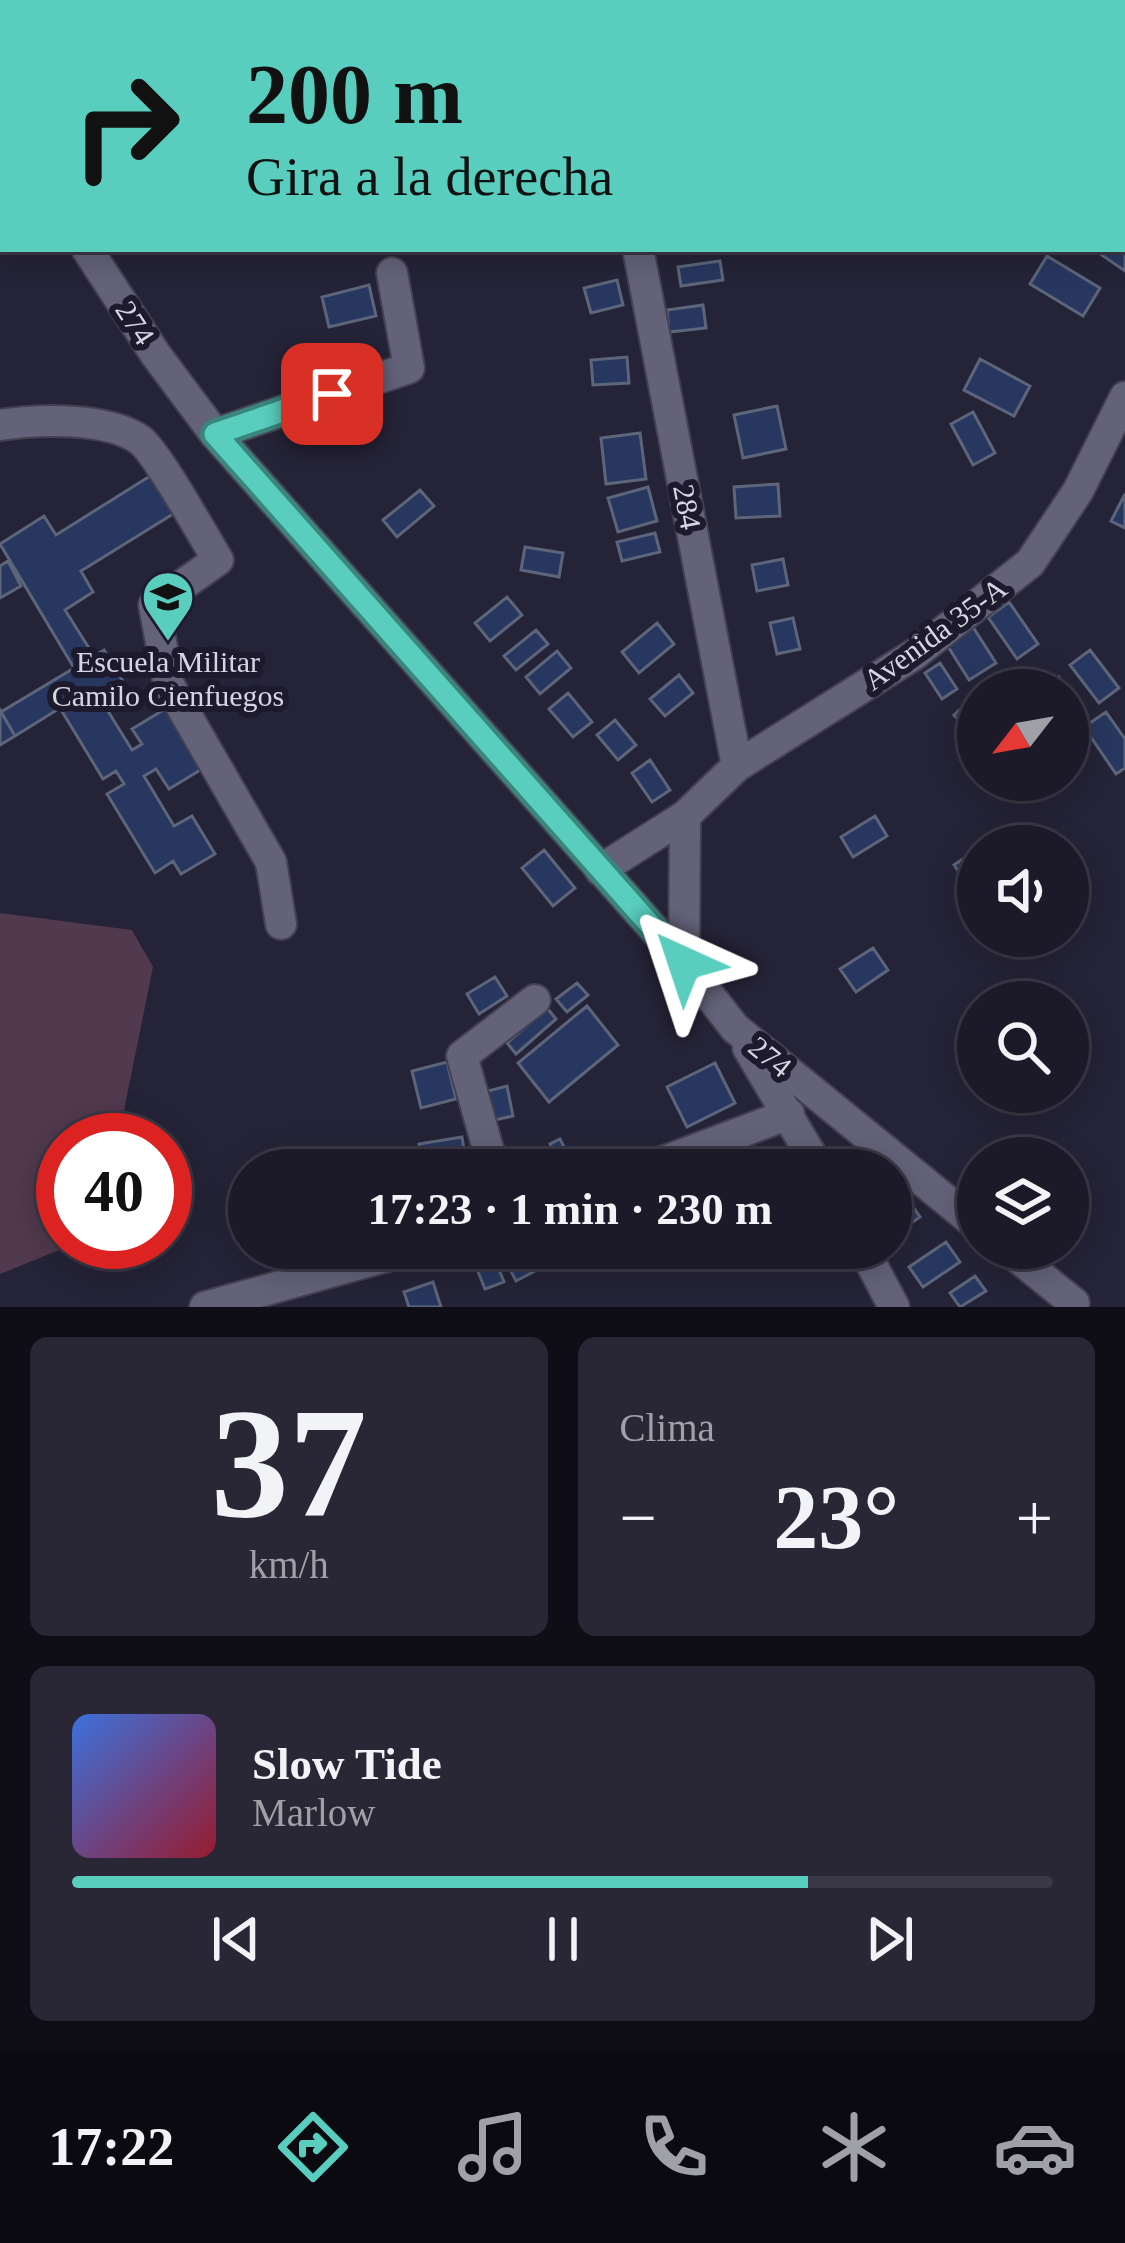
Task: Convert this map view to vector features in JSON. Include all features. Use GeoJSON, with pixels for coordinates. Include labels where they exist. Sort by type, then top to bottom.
{"type":"FeatureCollection","features":[{"type":"Feature","properties":{"kind":"street","name":"274"},"geometry":{"type":"LineString","coordinates":[[89,252],[156,356],[215,434],[684,963],[735,1028],[957,1209]]}},
{"type":"Feature","properties":{"kind":"street","name":"284"},"geometry":{"type":"LineString","coordinates":[[639,252],[737,766]]}},
{"type":"Feature","properties":{"kind":"street"},"geometry":{"type":"LineString","coordinates":[[215,434],[410,368],[392,273]]}},
{"type":"Feature","properties":{"kind":"street","name":"Avenida 35-A"},"geometry":{"type":"LineString","coordinates":[[600,870],[685,817],[737,766],[915,654],[1030,563],[1078,491],[1125,397]]}},
{"type":"Feature","properties":{"kind":"street"},"geometry":{"type":"LineString","coordinates":[[0,425],[32,420],[111,427],[143,441],[218,560],[154,605],[169,685],[271,862],[281,924]]}},
{"type":"Feature","properties":{"kind":"street"},"geometry":{"type":"LineString","coordinates":[[684,963],[685,817]]}},
{"type":"Feature","properties":{"kind":"street"},"geometry":{"type":"LineString","coordinates":[[488,1149],[462,1056],[535,1000]]}},
{"type":"Feature","properties":{"kind":"street"},"geometry":{"type":"LineString","coordinates":[[735,1028],[808,1149]]}},
{"type":"Feature","properties":{"kind":"street"},"geometry":{"type":"LineString","coordinates":[[696,1149],[789,1114]]}},
{"type":"Feature","properties":{"kind":"street"},"geometry":{"type":"LineString","coordinates":[[205,1307],[342,1269]]}},
{"type":"Feature","properties":{"kind":"street"},"geometry":{"type":"LineString","coordinates":[[874,1269],[894,1307]]}},
{"type":"Feature","properties":{"kind":"street"},"geometry":{"type":"LineString","coordinates":[[1032,1269],[1073,1303]]}},
{"type":"Feature","properties":{"kind":"shaded area"},"geometry":{"type":"Polygon","coordinates":[[[0,913],[132,930],[153,967],[123,1113],[36,1113],[36,1259],[0,1274],[0,913]]]}},
{"type":"Feature","properties":{"kind":"building"},"geometry":{"type":"Polygon","coordinates":[[[1097,252],[1125,252],[1125,271],[1097,252]]]}},
{"type":"Feature","properties":{"kind":"building"},"geometry":{"type":"Polygon","coordinates":[[[1047,256],[1100,288],[1083,316],[1030,284],[1047,256]]]}},
{"type":"Feature","properties":{"kind":"building"},"geometry":{"type":"Polygon","coordinates":[[[720,261],[723,280],[681,286],[678,267],[720,261]]]}},
{"type":"Feature","properties":{"kind":"building"},"geometry":{"type":"Polygon","coordinates":[[[617,280],[623,305],[591,313],[584,288],[617,280]]]}},
{"type":"Feature","properties":{"kind":"building"},"geometry":{"type":"Polygon","coordinates":[[[369,285],[376,316],[329,327],[322,297],[369,285]]]}},
{"type":"Feature","properties":{"kind":"building"},"geometry":{"type":"Polygon","coordinates":[[[703,305],[706,328],[669,332],[667,310],[703,305]]]}},
{"type":"Feature","properties":{"kind":"building"},"geometry":{"type":"Polygon","coordinates":[[[627,357],[629,383],[593,385],[591,360],[627,357]]]}},
{"type":"Feature","properties":{"kind":"building"},"geometry":{"type":"Polygon","coordinates":[[[980,359],[1030,386],[1014,416],[964,390],[980,359]]]}},
{"type":"Feature","properties":{"kind":"building"},"geometry":{"type":"Polygon","coordinates":[[[777,406],[786,449],[743,458],[734,415],[777,406]]]}},
{"type":"Feature","properties":{"kind":"building"},"geometry":{"type":"Polygon","coordinates":[[[973,412],[995,453],[973,465],[951,424],[973,412]]]}},
{"type":"Feature","properties":{"kind":"building"},"geometry":{"type":"Polygon","coordinates":[[[640,433],[646,479],[606,484],[601,438],[640,433]]]}},
{"type":"Feature","properties":{"kind":"building"},"geometry":{"type":"Polygon","coordinates":[[[150,476],[173,514],[81,571],[93,592],[65,610],[94,656],[74,668],[0,544],[44,516],[56,535],[150,476]]]}},
{"type":"Feature","properties":{"kind":"building"},"geometry":{"type":"Polygon","coordinates":[[[778,484],[780,516],[736,518],[734,487],[778,484]]]}},
{"type":"Feature","properties":{"kind":"building"},"geometry":{"type":"Polygon","coordinates":[[[648,487],[657,521],[618,532],[608,498],[648,487]]]}},
{"type":"Feature","properties":{"kind":"building"},"geometry":{"type":"Polygon","coordinates":[[[420,490],[434,506],[397,537],[383,520],[420,490]]]}},
{"type":"Feature","properties":{"kind":"building"},"geometry":{"type":"Polygon","coordinates":[[[1125,494],[1125,528],[1111,521],[1125,494]]]}},
{"type":"Feature","properties":{"kind":"building"},"geometry":{"type":"Polygon","coordinates":[[[655,533],[660,552],[622,561],[617,542],[655,533]]]}},
{"type":"Feature","properties":{"kind":"building"},"geometry":{"type":"Polygon","coordinates":[[[525,547],[563,553],[559,577],[521,570],[525,547]]]}},
{"type":"Feature","properties":{"kind":"building"},"geometry":{"type":"Polygon","coordinates":[[[783,559],[788,585],[757,591],[752,565],[783,559]]]}},
{"type":"Feature","properties":{"kind":"building"},"geometry":{"type":"Polygon","coordinates":[[[8,561],[21,586],[0,598],[0,566],[8,561]]]}},
{"type":"Feature","properties":{"kind":"building"},"geometry":{"type":"Polygon","coordinates":[[[507,597],[522,615],[490,641],[475,623],[507,597]]]}},
{"type":"Feature","properties":{"kind":"building"},"geometry":{"type":"Polygon","coordinates":[[[1009,602],[1038,644],[1017,659],[988,617],[1009,602]]]}},
{"type":"Feature","properties":{"kind":"building"},"geometry":{"type":"Polygon","coordinates":[[[793,618],[800,649],[777,654],[770,623],[793,618]]]}},
{"type":"Feature","properties":{"kind":"building"},"geometry":{"type":"Polygon","coordinates":[[[657,623],[674,644],[639,673],[622,652],[657,623]]]}},
{"type":"Feature","properties":{"kind":"building"},"geometry":{"type":"Polygon","coordinates":[[[973,627],[996,663],[986,669],[962,669],[947,645],[973,627]]]}},
{"type":"Feature","properties":{"kind":"building"},"geometry":{"type":"Polygon","coordinates":[[[536,630],[548,644],[516,670],[504,656],[536,630]]]}},
{"type":"Feature","properties":{"kind":"building"},"geometry":{"type":"Polygon","coordinates":[[[104,650],[127,688],[103,703],[132,750],[142,744],[132,729],[165,709],[202,769],[169,789],[156,769],[144,776],[174,826],[192,816],[215,854],[181,874],[173,861],[155,873],[107,794],[124,784],[116,771],[103,779],[60,708],[15,736],[1,712],[104,650]]]}},
{"type":"Feature","properties":{"kind":"building"},"geometry":{"type":"Polygon","coordinates":[[[1090,650],[1119,688],[1099,703],[1089,690],[1089,669],[1070,665],[1090,650]]]}},
{"type":"Feature","properties":{"kind":"building"},"geometry":{"type":"Polygon","coordinates":[[[557,651],[571,668],[540,694],[526,677],[557,651]]]}},
{"type":"Feature","properties":{"kind":"building"},"geometry":{"type":"Polygon","coordinates":[[[940,663],[957,689],[942,699],[925,673],[940,663]]]}},
{"type":"Feature","properties":{"kind":"building"},"geometry":{"type":"Polygon","coordinates":[[[679,675],[693,693],[665,716],[650,699],[679,675]]]}},
{"type":"Feature","properties":{"kind":"building"},"geometry":{"type":"Polygon","coordinates":[[[568,693],[592,722],[573,737],[549,709],[568,693]]]}},
{"type":"Feature","properties":{"kind":"building"},"geometry":{"type":"Polygon","coordinates":[[[0,710],[15,736],[0,745],[0,710]]]}},
{"type":"Feature","properties":{"kind":"building"},"geometry":{"type":"Polygon","coordinates":[[[1106,712],[1125,739],[1125,768],[1116,774],[1089,734],[1089,724],[1106,712]]]}},
{"type":"Feature","properties":{"kind":"building"},"geometry":{"type":"Polygon","coordinates":[[[615,720],[636,745],[618,760],[597,735],[615,720]]]}},
{"type":"Feature","properties":{"kind":"building"},"geometry":{"type":"Polygon","coordinates":[[[650,760],[670,790],[652,802],[632,773],[650,760]]]}},
{"type":"Feature","properties":{"kind":"building"},"geometry":{"type":"Polygon","coordinates":[[[875,816],[887,836],[853,857],[841,837],[875,816]]]}},
{"type":"Feature","properties":{"kind":"building"},"geometry":{"type":"Polygon","coordinates":[[[544,850],[575,888],[553,906],[522,868],[544,850]]]}},
{"type":"Feature","properties":{"kind":"building"},"geometry":{"type":"Polygon","coordinates":[[[873,948],[888,970],[856,992],[840,969],[873,948]]]}},
{"type":"Feature","properties":{"kind":"building"},"geometry":{"type":"Polygon","coordinates":[[[495,977],[507,996],[479,1014],[467,994],[495,977]]]}},
{"type":"Feature","properties":{"kind":"building"},"geometry":{"type":"Polygon","coordinates":[[[577,983],[588,995],[567,1012],[556,999],[577,983]]]}},
{"type":"Feature","properties":{"kind":"building"},"geometry":{"type":"Polygon","coordinates":[[[587,1006],[618,1045],[549,1102],[518,1063],[587,1006]]]}},
{"type":"Feature","properties":{"kind":"building"},"geometry":{"type":"Polygon","coordinates":[[[547,1008],[556,1019],[516,1054],[507,1043],[547,1008]]]}},
{"type":"Feature","properties":{"kind":"building"},"geometry":{"type":"Polygon","coordinates":[[[447,1062],[456,1099],[421,1108],[412,1071],[447,1062]]]}},
{"type":"Feature","properties":{"kind":"building"},"geometry":{"type":"Polygon","coordinates":[[[715,1063],[735,1103],[687,1127],[667,1087],[715,1063]]]}},
{"type":"Feature","properties":{"kind":"building"},"geometry":{"type":"Polygon","coordinates":[[[507,1086],[513,1116],[490,1121],[484,1092],[507,1086]]]}},
{"type":"Feature","properties":{"kind":"building"},"geometry":{"type":"Polygon","coordinates":[[[462,1137],[464,1149],[420,1149],[419,1144],[462,1137]]]}},
{"type":"Feature","properties":{"kind":"building"},"geometry":{"type":"Polygon","coordinates":[[[560,1139],[565,1149],[552,1149],[550,1144],[560,1139]]]}},
{"type":"Feature","properties":{"kind":"building"},"geometry":{"type":"Polygon","coordinates":[[[946,1242],[957,1258],[957,1264],[923,1287],[912,1265],[946,1242]]]}},
{"type":"Feature","properties":{"kind":"building"},"geometry":{"type":"Polygon","coordinates":[[[477,1269],[499,1269],[504,1282],[485,1289],[477,1269]]]}},
{"type":"Feature","properties":{"kind":"building"},"geometry":{"type":"Polygon","coordinates":[[[510,1269],[539,1269],[516,1281],[510,1269]]]}},
{"type":"Feature","properties":{"kind":"building"},"geometry":{"type":"Polygon","coordinates":[[[975,1276],[986,1291],[960,1307],[950,1293],[975,1276]]]}},
{"type":"Feature","properties":{"kind":"building"},"geometry":{"type":"Polygon","coordinates":[[[433,1282],[441,1307],[409,1307],[404,1292],[433,1282]]]}},
{"type":"Feature","properties":{"kind":"place","name":"Escuela Militar Camilo Cienfuegos"},"geometry":{"type":"Point","coordinates":[168,643]}},
{"type":"Feature","properties":{"kind":"route"},"geometry":{"type":"LineString","coordinates":[[332,394],[215,434],[684,963]]}}]}
